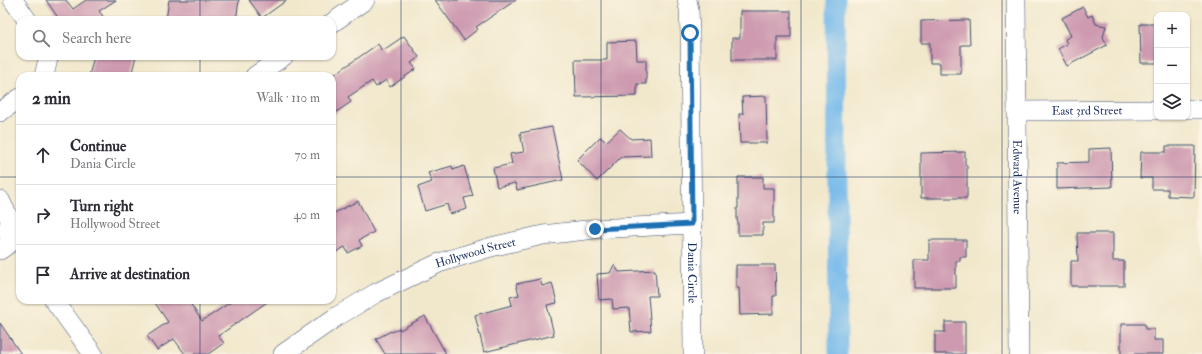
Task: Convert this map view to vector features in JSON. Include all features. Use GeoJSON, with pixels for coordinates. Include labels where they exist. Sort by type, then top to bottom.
{"type":"FeatureCollection","features":[{"type":"Feature","properties":{"kind":"street"},"geometry":{"type":"LineString","coordinates":[[13,0],[24,16]]}},
{"type":"Feature","properties":{"kind":"street"},"geometry":{"type":"LineString","coordinates":[[336,20],[365,0]]}},
{"type":"Feature","properties":{"kind":"street","name":"Dania Circle"},"geometry":{"type":"LineString","coordinates":[[687,0],[690,33],[693,354]]}},
{"type":"Feature","properties":{"kind":"street","name":"Edward Avenue"},"geometry":{"type":"LineString","coordinates":[[1016,0],[1019,354]]}},
{"type":"Feature","properties":{"kind":"street"},"geometry":{"type":"LineString","coordinates":[[45,72],[48,60]]}},
{"type":"Feature","properties":{"kind":"street"},"geometry":{"type":"LineString","coordinates":[[261,72],[278,60]]}},
{"type":"Feature","properties":{"kind":"street"},"geometry":{"type":"LineString","coordinates":[[0,112],[16,101]]}},
{"type":"Feature","properties":{"kind":"street"},"geometry":{"type":"LineString","coordinates":[[1190,109],[1202,109]]}},
{"type":"Feature","properties":{"kind":"street","name":"East 3rd Street"},"geometry":{"type":"LineString","coordinates":[[1017,111],[1154,110]]}},
{"type":"Feature","properties":{"kind":"street"},"geometry":{"type":"LineString","coordinates":[[0,200],[11,222],[10,240]]}},
{"type":"Feature","properties":{"kind":"street","name":"Hollywood Street"},"geometry":{"type":"LineString","coordinates":[[283,354],[336,317],[376,293],[439,263],[491,247],[544,235],[595,229],[692,224]]}},
{"type":"Feature","properties":{"kind":"street"},"geometry":{"type":"LineString","coordinates":[[57,304],[92,354]]}},
{"type":"Feature","properties":{"kind":"building"},"geometry":{"type":"Polygon","coordinates":[[[46,0],[66,0],[73,9],[86,0],[116,0],[99,11],[103,16],[57,16],[46,0]]]}},
{"type":"Feature","properties":{"kind":"building"},"geometry":{"type":"Polygon","coordinates":[[[169,0],[239,0],[237,16],[167,16],[169,0]]]}},
{"type":"Feature","properties":{"kind":"building"},"geometry":{"type":"Polygon","coordinates":[[[249,0],[287,0],[265,16],[261,16],[249,0]]]}},
{"type":"Feature","properties":{"kind":"building"},"geometry":{"type":"Polygon","coordinates":[[[435,0],[516,0],[476,27],[478,29],[464,40],[435,0]]]}},
{"type":"Feature","properties":{"kind":"building"},"geometry":{"type":"Polygon","coordinates":[[[1083,7],[1088,17],[1092,15],[1096,24],[1106,26],[1103,37],[1107,45],[1067,66],[1058,49],[1067,44],[1065,39],[1071,36],[1062,18],[1083,7]]]}},
{"type":"Feature","properties":{"kind":"building"},"geometry":{"type":"Polygon","coordinates":[[[740,11],[791,11],[791,37],[777,37],[777,60],[732,60],[732,38],[740,38],[740,11]]]}},
{"type":"Feature","properties":{"kind":"building"},"geometry":{"type":"Polygon","coordinates":[[[969,20],[970,45],[961,45],[961,74],[940,74],[940,63],[930,63],[930,43],[921,43],[921,21],[969,20]]]}},
{"type":"Feature","properties":{"kind":"building"},"geometry":{"type":"Polygon","coordinates":[[[1140,24],[1154,24],[1154,63],[1141,63],[1140,24]]]}},
{"type":"Feature","properties":{"kind":"building"},"geometry":{"type":"Polygon","coordinates":[[[404,36],[419,57],[411,63],[416,69],[390,87],[386,80],[376,87],[372,81],[348,97],[351,102],[336,112],[336,73],[378,44],[382,51],[404,36]]]}},
{"type":"Feature","properties":{"kind":"building"},"geometry":{"type":"Polygon","coordinates":[[[636,41],[637,60],[646,60],[646,84],[637,84],[637,96],[576,97],[575,60],[607,60],[607,42],[636,41]]]}},
{"type":"Feature","properties":{"kind":"building"},"geometry":{"type":"Polygon","coordinates":[[[93,60],[135,60],[132,72],[90,72],[93,60]]]}},
{"type":"Feature","properties":{"kind":"building"},"geometry":{"type":"Polygon","coordinates":[[[766,96],[767,143],[740,143],[739,114],[743,114],[742,97],[766,96]]]}},
{"type":"Feature","properties":{"kind":"building"},"geometry":{"type":"Polygon","coordinates":[[[552,127],[563,180],[517,190],[515,183],[497,187],[493,168],[512,164],[510,154],[524,152],[520,133],[552,127]]]}},
{"type":"Feature","properties":{"kind":"building"},"geometry":{"type":"Polygon","coordinates":[[[620,129],[631,139],[650,138],[651,156],[621,157],[597,181],[577,160],[600,137],[606,142],[620,129]]]}},
{"type":"Feature","properties":{"kind":"building"},"geometry":{"type":"Polygon","coordinates":[[[1166,146],[1195,146],[1194,197],[1168,196],[1168,189],[1152,189],[1152,178],[1140,178],[1141,152],[1166,152],[1166,146]]]}},
{"type":"Feature","properties":{"kind":"building"},"geometry":{"type":"Polygon","coordinates":[[[1111,148],[1112,187],[1057,189],[1057,163],[1089,162],[1089,149],[1111,148]]]}},
{"type":"Feature","properties":{"kind":"building"},"geometry":{"type":"Polygon","coordinates":[[[965,152],[965,165],[967,165],[967,198],[921,198],[921,153],[965,152]]]}},
{"type":"Feature","properties":{"kind":"building"},"geometry":{"type":"Polygon","coordinates":[[[452,166],[453,170],[464,166],[473,196],[464,198],[467,209],[450,214],[447,204],[425,211],[418,187],[432,182],[428,173],[452,166]]]}},
{"type":"Feature","properties":{"kind":"building"},"geometry":{"type":"Polygon","coordinates":[[[738,177],[763,177],[763,188],[774,188],[774,223],[763,223],[763,235],[738,235],[738,177]]]}},
{"type":"Feature","properties":{"kind":"building"},"geometry":{"type":"Polygon","coordinates":[[[358,201],[374,232],[359,240],[362,246],[348,253],[345,247],[336,252],[336,212],[358,201]]]}},
{"type":"Feature","properties":{"kind":"building"},"geometry":{"type":"Polygon","coordinates":[[[1077,233],[1113,233],[1113,261],[1124,261],[1124,286],[1071,286],[1071,261],[1078,261],[1077,233]]]}},
{"type":"Feature","properties":{"kind":"building"},"geometry":{"type":"Polygon","coordinates":[[[929,240],[966,240],[966,257],[960,257],[960,261],[956,261],[956,288],[914,288],[914,260],[929,260],[929,240]]]}},
{"type":"Feature","properties":{"kind":"building"},"geometry":{"type":"Polygon","coordinates":[[[614,265],[619,272],[655,270],[657,296],[648,296],[651,331],[631,332],[629,308],[613,309],[612,299],[599,300],[597,274],[610,273],[614,265]]]}},
{"type":"Feature","properties":{"kind":"building"},"geometry":{"type":"Polygon","coordinates":[[[736,265],[775,265],[776,296],[773,296],[773,314],[740,315],[739,288],[736,288],[736,265]]]}},
{"type":"Feature","properties":{"kind":"building"},"geometry":{"type":"Polygon","coordinates":[[[540,279],[542,286],[552,283],[557,303],[547,305],[554,335],[484,352],[475,315],[512,305],[510,297],[519,295],[516,284],[540,279]]]}},
{"type":"Feature","properties":{"kind":"building"},"geometry":{"type":"Polygon","coordinates":[[[156,304],[191,304],[202,321],[228,304],[264,304],[218,336],[224,343],[208,354],[185,354],[174,339],[157,350],[147,336],[168,322],[156,304]]]}},
{"type":"Feature","properties":{"kind":"building"},"geometry":{"type":"Polygon","coordinates":[[[425,316],[446,354],[385,354],[376,339],[399,328],[400,330],[425,316]]]}},
{"type":"Feature","properties":{"kind":"building"},"geometry":{"type":"Polygon","coordinates":[[[945,322],[965,322],[965,354],[935,354],[935,332],[945,332],[945,322]]]}},
{"type":"Feature","properties":{"kind":"building"},"geometry":{"type":"Polygon","coordinates":[[[0,323],[21,354],[0,354],[0,323]]]}},
{"type":"Feature","properties":{"kind":"building"},"geometry":{"type":"Polygon","coordinates":[[[1121,324],[1145,324],[1145,329],[1154,329],[1154,340],[1163,340],[1163,354],[1121,354],[1121,324]]]}},
{"type":"Feature","properties":{"kind":"waterway"},"geometry":{"type":"LineString","coordinates":[[836,0],[838,354]]}},
{"type":"Feature","properties":{"kind":"route"},"geometry":{"type":"LineString","coordinates":[[595,229],[646,225],[692,224],[690,33]]}}]}
